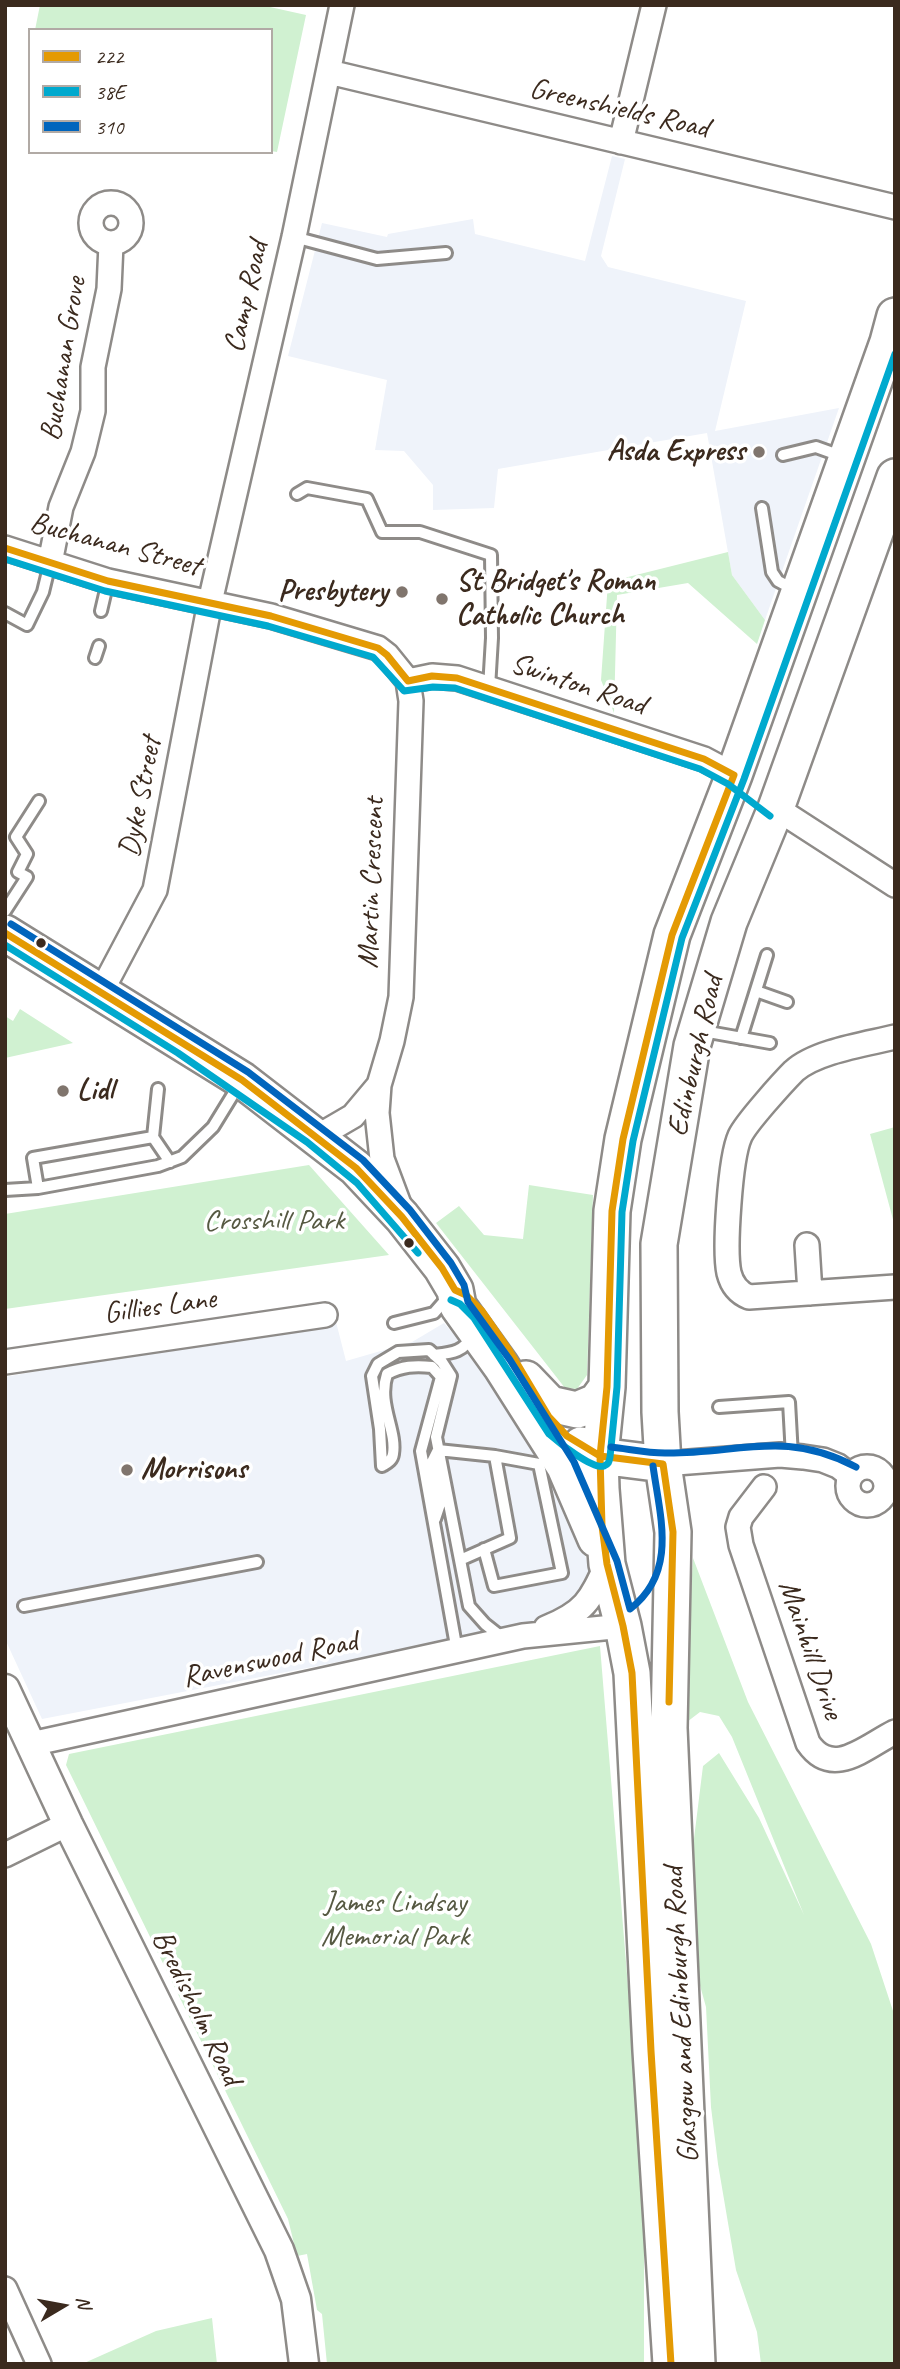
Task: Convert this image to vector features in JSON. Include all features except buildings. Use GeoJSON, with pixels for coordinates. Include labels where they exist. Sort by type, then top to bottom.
{"type":"FeatureCollection","features":[{"type":"Feature","properties":{"kind":"main road","name":"Edinburgh Road"},"geometry":{"type":"LineString","coordinates":[[607,1564],[600,1456],[607,1387],[612,1211],[622,1139],[672,935],[734,775],[893,334]]}},
{"type":"Feature","properties":{"kind":"main road","name":"Edinburgh Road"},"geometry":{"type":"LineString","coordinates":[[670,1666],[673,1532],[650,1462],[659,1244],[692,1046],[729,922],[776,808],[895,477]]}},
{"type":"Feature","properties":{"kind":"main road"},"geometry":{"type":"LineString","coordinates":[[734,775],[776,808]]}},
{"type":"Feature","properties":{"kind":"main road"},"geometry":{"type":"LineString","coordinates":[[5,933],[242,1080],[356,1168],[402,1217],[442,1268],[455,1290],[458,1306],[501,1366],[565,1467],[607,1564],[624,1626],[632,1673],[652,2065],[671,2364]]}},
{"type":"Feature","properties":{"kind":"main road"},"geometry":{"type":"LineString","coordinates":[[455,1290],[466,1295],[482,1311],[557,1427],[567,1436],[600,1456],[650,1462]]}},
{"type":"Feature","properties":{"kind":"main road"},"geometry":{"type":"LineString","coordinates":[[526,1379],[550,1404],[576,1410],[596,1402],[607,1387]]}},
{"type":"Feature","properties":{"kind":"main road"},"geometry":{"type":"LineString","coordinates":[[607,1564],[615,1530],[618,1479],[626,1467],[650,1462]]}},
{"type":"Feature","properties":{"kind":"main road"},"geometry":{"type":"LineString","coordinates":[[624,1626],[649,1608],[673,1559]]}},
{"type":"Feature","properties":{"kind":"main road","name":"Glasgow and Edinburgh Road"},"geometry":{"type":"LineString","coordinates":[[670,1666],[668,1728],[697,2364]]}},
{"type":"Feature","properties":{"kind":"street","name":"Camp Road"},"geometry":{"type":"LineString","coordinates":[[210,602],[294,237],[342,5]]}},
{"type":"Feature","properties":{"kind":"street"},"geometry":{"type":"LineString","coordinates":[[621,142],[654,5]]}},
{"type":"Feature","properties":{"kind":"street","name":"Greenshields Road"},"geometry":{"type":"LineString","coordinates":[[329,72],[895,208]]}},
{"type":"Feature","properties":{"kind":"street","name":"Buchanan Grove"},"geometry":{"type":"LineString","coordinates":[[50,564],[61,507],[83,452],[93,411],[93,368],[109,289],[111,244]]}},
{"type":"Feature","properties":{"kind":"street","name":"Buchanan Street"},"geometry":{"type":"LineString","coordinates":[[5,548],[108,581],[210,602]]}},
{"type":"Feature","properties":{"kind":"street"},"geometry":{"type":"LineString","coordinates":[[210,602],[271,616],[377,648],[387,655],[408,681]]}},
{"type":"Feature","properties":{"kind":"street","name":"Dyke Street"},"geometry":{"type":"LineString","coordinates":[[101,992],[155,890],[210,602]]}},
{"type":"Feature","properties":{"kind":"street","name":"Swinton Road"},"geometry":{"type":"LineString","coordinates":[[408,681],[432,676],[457,678],[704,759],[734,775]]}},
{"type":"Feature","properties":{"kind":"street","name":"Martin Crescent"},"geometry":{"type":"LineString","coordinates":[[402,1217],[399,1201],[382,1158],[377,1113],[379,1085],[401,997],[411,701],[408,681]]}},
{"type":"Feature","properties":{"kind":"street"},"geometry":{"type":"LineString","coordinates":[[776,808],[895,886]]}},
{"type":"Feature","properties":{"kind":"street"},"geometry":{"type":"LineString","coordinates":[[895,1037],[817,1057],[796,1069],[740,1136],[729,1200],[729,1272],[732,1282],[742,1294],[749,1297],[895,1287]]}},
{"type":"Feature","properties":{"kind":"street","name":"Martin Crescent"},"geometry":{"type":"LineString","coordinates":[[317,1137],[353,1116],[379,1085]]}},
{"type":"Feature","properties":{"kind":"street"},"geometry":{"type":"LineString","coordinates":[[807,1245],[810,1293]]}},
{"type":"Feature","properties":{"kind":"street","name":"Gillies Lane"},"geometry":{"type":"LineString","coordinates":[[5,1362],[325,1315]]}},
{"type":"Feature","properties":{"kind":"street"},"geometry":{"type":"LineString","coordinates":[[650,1462],[792,1456],[823,1460],[851,1476]]}},
{"type":"Feature","properties":{"kind":"street"},"geometry":{"type":"LineString","coordinates":[[866,1467],[888,1470],[885,1491],[878,1501],[867,1505],[860,1504],[851,1496],[848,1486],[851,1476],[855,1471],[866,1467]]}},
{"type":"Feature","properties":{"kind":"street","name":"Mainhill Drive"},"geometry":{"type":"LineString","coordinates":[[764,1487],[741,1517],[738,1527],[740,1545],[808,1742],[823,1758],[839,1760],[895,1731]]}},
{"type":"Feature","properties":{"kind":"street","name":"Ravenswood Road"},"geometry":{"type":"LineString","coordinates":[[514,1638],[570,1618],[593,1595],[607,1564]]}},
{"type":"Feature","properties":{"kind":"street","name":"Ravenswood Road"},"geometry":{"type":"LineString","coordinates":[[31,1744],[514,1638],[624,1626]]}},
{"type":"Feature","properties":{"kind":"street","name":"Bredisholm Road"},"geometry":{"type":"LineString","coordinates":[[5,1689],[68,1824],[279,2250],[296,2299],[304,2364]]}},
{"type":"Feature","properties":{"kind":"street"},"geometry":{"type":"LineString","coordinates":[[5,1855],[68,1824]]}},
{"type":"Feature","properties":{"kind":"street"},"geometry":{"type":"LineString","coordinates":[[5,2289],[40,2364]]}},
{"type":"Feature","properties":{"kind":"lane"},"geometry":{"type":"LineString","coordinates":[[294,237],[377,259],[446,253]]}},
{"type":"Feature","properties":{"kind":"lane"},"geometry":{"type":"LineString","coordinates":[[783,455],[816,447],[847,458]]}},
{"type":"Feature","properties":{"kind":"lane"},"geometry":{"type":"LineString","coordinates":[[297,494],[307,488],[368,499],[382,533],[420,532],[491,555],[492,638],[489,688]]}},
{"type":"Feature","properties":{"kind":"lane"},"geometry":{"type":"LineString","coordinates":[[762,508],[772,572],[778,580],[799,592]]}},
{"type":"Feature","properties":{"kind":"lane"},"geometry":{"type":"LineString","coordinates":[[5,613],[27,625],[43,592],[50,564]]}},
{"type":"Feature","properties":{"kind":"lane"},"geometry":{"type":"LineString","coordinates":[[101,611],[108,581]]}},
{"type":"Feature","properties":{"kind":"lane"},"geometry":{"type":"LineString","coordinates":[[95,658],[99,646]]}},
{"type":"Feature","properties":{"kind":"lane"},"geometry":{"type":"LineString","coordinates":[[5,911],[27,877],[18,872],[27,854],[16,837],[39,802]]}},
{"type":"Feature","properties":{"kind":"lane"},"geometry":{"type":"LineString","coordinates":[[741,1038],[767,955]]}},
{"type":"Feature","properties":{"kind":"lane"},"geometry":{"type":"LineString","coordinates":[[756,991],[787,1002]]}},
{"type":"Feature","properties":{"kind":"lane"},"geometry":{"type":"LineString","coordinates":[[697,1030],[771,1043]]}},
{"type":"Feature","properties":{"kind":"lane"},"geometry":{"type":"LineString","coordinates":[[5,1190],[38,1188],[158,1166],[182,1157],[213,1127],[242,1080]]}},
{"type":"Feature","properties":{"kind":"lane"},"geometry":{"type":"LineString","coordinates":[[158,1089],[153,1137],[170,1162]]}},
{"type":"Feature","properties":{"kind":"lane"},"geometry":{"type":"LineString","coordinates":[[38,1188],[33,1158],[153,1137]]}},
{"type":"Feature","properties":{"kind":"lane"},"geometry":{"type":"LineString","coordinates":[[394,1323],[434,1313],[455,1290]]}},
{"type":"Feature","properties":{"kind":"lane"},"geometry":{"type":"LineString","coordinates":[[434,1355],[458,1351],[468,1345],[472,1325]]}},
{"type":"Feature","properties":{"kind":"lane"},"geometry":{"type":"LineString","coordinates":[[457,1651],[421,1451],[442,1377],[432,1367],[415,1365],[387,1374],[384,1403],[393,1453],[390,1462],[382,1466],[372,1376],[378,1364],[398,1352],[429,1350],[442,1362],[451,1376],[436,1437],[469,1606],[485,1624],[514,1638]]}},
{"type":"Feature","properties":{"kind":"lane"},"geometry":{"type":"LineString","coordinates":[[719,1406],[789,1402],[792,1456]]}},
{"type":"Feature","properties":{"kind":"lane"},"geometry":{"type":"LineString","coordinates":[[439,1450],[539,1464],[562,1573],[494,1586],[484,1549]]}},
{"type":"Feature","properties":{"kind":"lane"},"geometry":{"type":"LineString","coordinates":[[434,1522],[440,1504],[432,1462],[439,1450]]}},
{"type":"Feature","properties":{"kind":"lane"},"geometry":{"type":"LineString","coordinates":[[460,1560],[510,1538],[495,1456]]}},
{"type":"Feature","properties":{"kind":"lane"},"geometry":{"type":"LineString","coordinates":[[24,1606],[257,1562]]}},
{"type":"Feature","properties":{"kind":"shaded area"},"geometry":{"type":"Polygon","coordinates":[[[612,156],[625,159],[601,256],[608,267],[746,301],[715,431],[839,408],[765,620],[732,575],[707,433],[498,469],[494,508],[433,510],[433,485],[404,451],[375,450],[387,380],[288,356],[322,223],[387,237],[388,234],[473,219],[475,234],[585,261],[612,156]]]}},
{"type":"Feature","properties":{"kind":"shaded area"},"geometry":{"type":"Polygon","coordinates":[[[335,1318],[346,1361],[412,1342],[444,1323],[473,1356],[567,1498],[590,1571],[570,1608],[515,1628],[42,1719],[5,1639],[5,1377],[335,1318]]]}},
{"type":"Feature","properties":{"kind":"green space"},"geometry":{"type":"Polygon","coordinates":[[[40,5],[261,5],[306,15],[277,152],[273,151],[273,28],[35,28],[40,5]]]}},
{"type":"Feature","properties":{"kind":"green space"},"geometry":{"type":"Polygon","coordinates":[[[728,552],[732,575],[765,620],[757,644],[688,583],[617,595],[614,713],[601,680],[608,582],[728,552]]]}},
{"type":"Feature","properties":{"kind":"green space"},"geometry":{"type":"Polygon","coordinates":[[[20,1009],[73,1043],[5,1058],[5,1016],[13,1021],[20,1009]]]}},
{"type":"Feature","properties":{"kind":"green space"},"geometry":{"type":"Polygon","coordinates":[[[895,1127],[895,1227],[870,1134],[895,1127]]]}},
{"type":"Feature","properties":{"kind":"green space","name":"Crosshill Park"},"geometry":{"type":"Polygon","coordinates":[[[309,1165],[389,1255],[5,1309],[5,1214],[309,1165]]]}},
{"type":"Feature","properties":{"kind":"green space"},"geometry":{"type":"Polygon","coordinates":[[[529,1185],[593,1195],[587,1375],[577,1389],[565,1388],[436,1223],[459,1206],[484,1235],[523,1239],[529,1185]]]}},
{"type":"Feature","properties":{"kind":"green space"},"geometry":{"type":"Polygon","coordinates":[[[693,1558],[748,1702],[871,1944],[895,2017],[895,2364],[761,2364],[757,2332],[736,2270],[711,2107],[706,2007],[691,1953],[687,1895],[703,1766],[719,1753],[759,1818],[804,1915],[732,1737],[719,1716],[700,1712],[683,1725],[693,1558]]]}},
{"type":"Feature","properties":{"kind":"green space","name":"James Lindsay Memorial Park"},"geometry":{"type":"Polygon","coordinates":[[[600,1646],[644,2181],[644,2364],[327,2364],[322,2314],[317,2310],[307,2254],[297,2256],[288,2219],[66,1765],[69,1754],[600,1646]]]}},
{"type":"Feature","properties":{"kind":"green space"},"geometry":{"type":"Polygon","coordinates":[[[212,2318],[217,2364],[82,2364],[156,2331],[212,2318]]]}},
{"type":"Feature","properties":{"kind":"transit line","name":"38E"},"geometry":{"type":"LineString","coordinates":[[451,1300],[460,1304],[474,1318],[549,1434],[592,1464],[608,1464],[617,1387],[622,1212],[633,1141],[682,938],[744,779],[895,354]]}},
{"type":"Feature","properties":{"kind":"transit line","name":"222"},"geometry":{"type":"LineString","coordinates":[[5,548],[108,581],[271,616],[378,648],[408,681],[432,676],[457,678],[704,759],[734,775],[672,935],[623,1139],[612,1211],[607,1387],[600,1456],[602,1526],[607,1564],[632,1673],[651,2051],[671,2364]]}},
{"type":"Feature","properties":{"kind":"transit line","name":"38E"},"geometry":{"type":"LineString","coordinates":[[5,559],[105,591],[268,626],[373,657],[404,691],[433,687],[455,688],[700,769],[728,784],[770,816]]}},
{"type":"Feature","properties":{"kind":"transit line","name":"310"},"geometry":{"type":"LineString","coordinates":[[11,924],[248,1072],[363,1160],[410,1210],[451,1263],[464,1285],[468,1302],[510,1360],[574,1462],[617,1561],[630,1609],[645,1594],[655,1578],[660,1561],[661,1524],[653,1466]]}},
{"type":"Feature","properties":{"kind":"transit line","name":"222"},"geometry":{"type":"LineString","coordinates":[[5,933],[242,1080],[356,1168],[402,1217],[442,1268],[455,1290],[466,1295],[482,1311],[549,1417],[567,1436],[600,1456],[663,1464],[673,1532],[669,1702]]}},
{"type":"Feature","properties":{"kind":"transit line","name":"38E"},"geometry":{"type":"LineString","coordinates":[[5,945],[178,1053],[307,1142],[357,1183],[418,1253]]}},
{"type":"Feature","properties":{"kind":"transit line","name":"310"},"geometry":{"type":"LineString","coordinates":[[611,1447],[665,1453],[784,1446],[806,1449],[856,1467]]}},
{"type":"Feature","properties":{"kind":"place","name":"Asda Express"},"geometry":{"type":"Point","coordinates":[759,452]}},
{"type":"Feature","properties":{"kind":"place","name":"Presbytery"},"geometry":{"type":"Point","coordinates":[402,592]}},
{"type":"Feature","properties":{"kind":"place","name":"St Bridget's Roman Catholic Church"},"geometry":{"type":"Point","coordinates":[442,599]}},
{"type":"Feature","properties":{"kind":"place","name":"Lidl"},"geometry":{"type":"Point","coordinates":[63,1091]}},
{"type":"Feature","properties":{"kind":"place","name":"Morrisons"},"geometry":{"type":"Point","coordinates":[127,1470]}}]}
